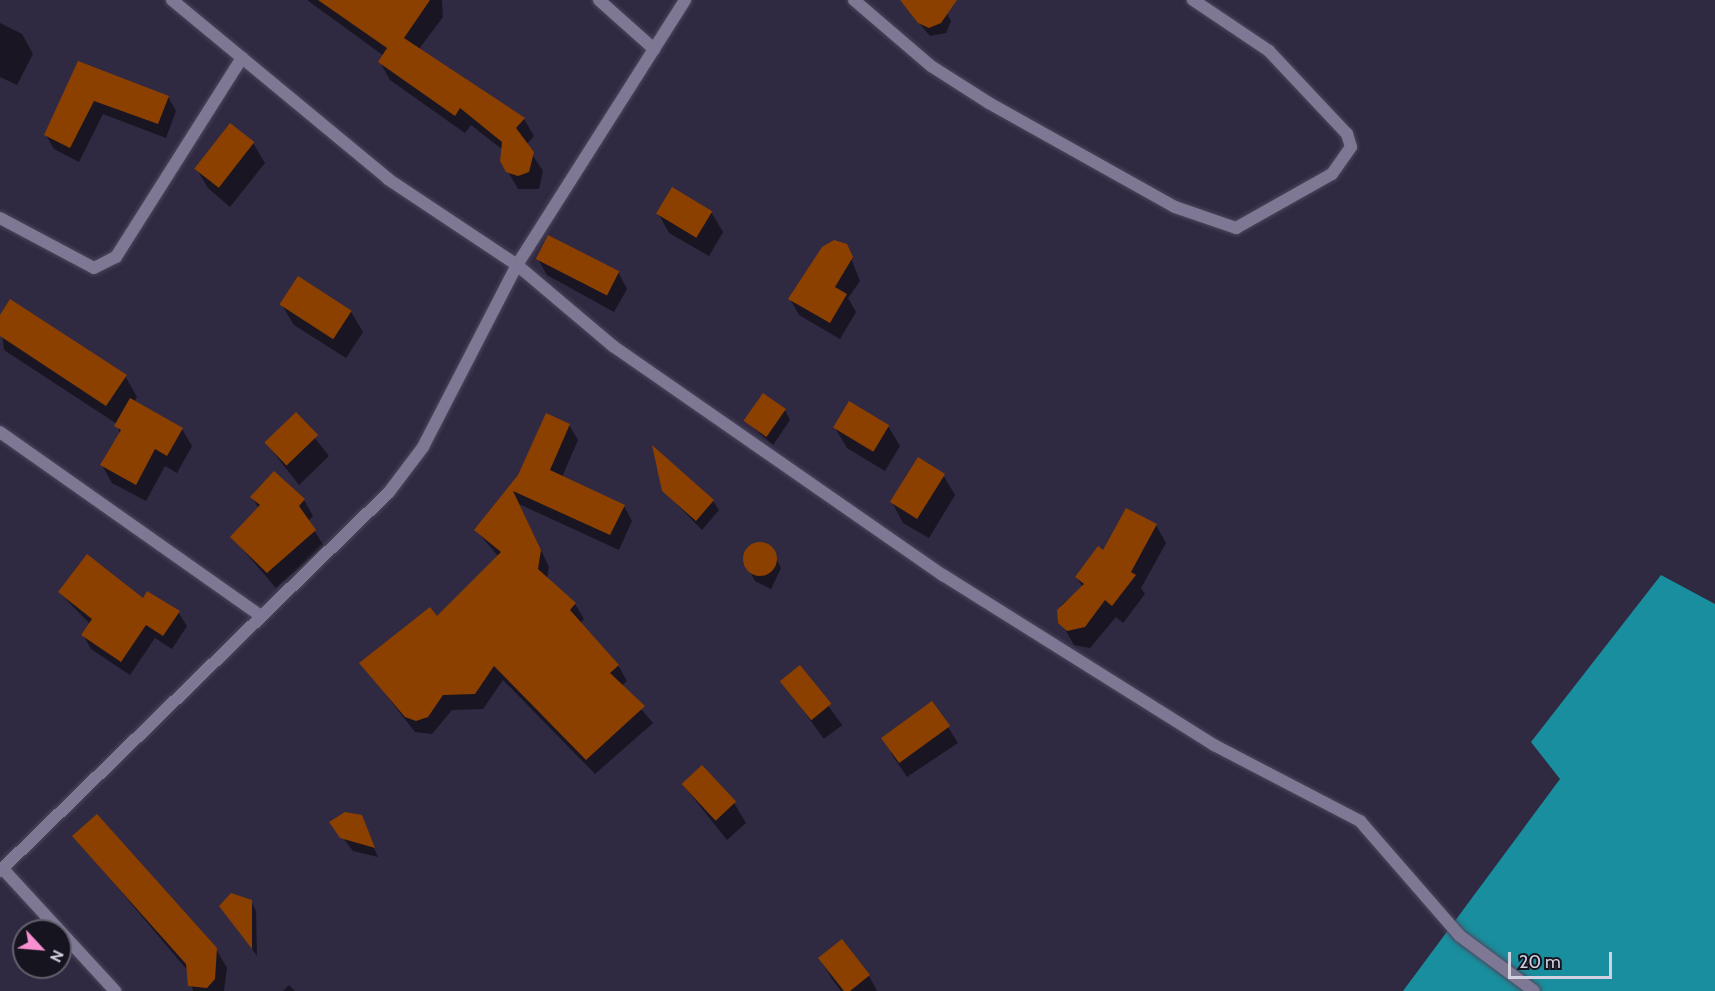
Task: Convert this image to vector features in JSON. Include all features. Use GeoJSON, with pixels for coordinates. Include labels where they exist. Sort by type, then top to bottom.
{"type":"FeatureCollection","features":[{"type":"Feature","properties":{"kind":"street"},"geometry":{"type":"LineString","coordinates":[[172,0],[388,180],[517,266],[613,346],[943,575],[1214,745],[1360,821],[1460,936],[1534,991]]}},
{"type":"Feature","properties":{"kind":"street"},"geometry":{"type":"LineString","coordinates":[[599,0],[654,49]]}},
{"type":"Feature","properties":{"kind":"street"},"geometry":{"type":"LineString","coordinates":[[115,991],[1,870],[259,615],[388,492],[423,447],[517,266],[685,0]]}},
{"type":"Feature","properties":{"kind":"street"},"geometry":{"type":"LineString","coordinates":[[854,0],[931,66],[989,104],[1175,207],[1236,228],[1332,174],[1351,147],[1347,134],[1269,51],[1193,0]]}},
{"type":"Feature","properties":{"kind":"street"},"geometry":{"type":"LineString","coordinates":[[0,218],[94,268],[116,257],[242,58]]}},
{"type":"Feature","properties":{"kind":"street"},"geometry":{"type":"LineString","coordinates":[[0,432],[259,615]]}},
{"type":"Feature","properties":{"kind":"water"},"geometry":{"type":"Polygon","coordinates":[[[1661,575],[1715,604],[1715,991],[1403,991],[1560,779],[1531,742],[1661,575]]]}},
{"type":"Feature","properties":{"kind":"building"},"geometry":{"type":"Polygon","coordinates":[[[318,0],[430,0],[404,38],[525,118],[516,128],[534,152],[529,172],[518,176],[506,172],[500,161],[502,142],[460,108],[455,116],[378,62],[387,48],[318,0]]]}},
{"type":"Feature","properties":{"kind":"building"},"geometry":{"type":"Polygon","coordinates":[[[900,0],[957,0],[941,23],[929,28],[918,23],[900,0]]]}},
{"type":"Feature","properties":{"kind":"building"},"geometry":{"type":"Polygon","coordinates":[[[78,61],[169,96],[158,124],[94,101],[70,148],[44,135],[78,61]]]}},
{"type":"Feature","properties":{"kind":"building"},"geometry":{"type":"Polygon","coordinates":[[[230,123],[254,142],[219,188],[194,169],[230,123]]]}},
{"type":"Feature","properties":{"kind":"building"},"geometry":{"type":"Polygon","coordinates":[[[672,187],[712,211],[696,238],[656,214],[672,187]]]}},
{"type":"Feature","properties":{"kind":"building"},"geometry":{"type":"Polygon","coordinates":[[[548,235],[619,271],[607,295],[536,259],[548,235]]]}},
{"type":"Feature","properties":{"kind":"building"},"geometry":{"type":"Polygon","coordinates":[[[834,240],[847,244],[853,257],[835,287],[847,294],[830,323],[788,299],[822,247],[834,240]]]}},
{"type":"Feature","properties":{"kind":"building"},"geometry":{"type":"Polygon","coordinates":[[[298,276],[352,311],[333,339],[279,305],[298,276]]]}},
{"type":"Feature","properties":{"kind":"building"},"geometry":{"type":"Polygon","coordinates":[[[10,299],[127,375],[106,406],[0,336],[0,315],[10,299]]]}},
{"type":"Feature","properties":{"kind":"building"},"geometry":{"type":"Polygon","coordinates":[[[763,393],[786,409],[766,437],[743,421],[763,393]]]}},
{"type":"Feature","properties":{"kind":"building"},"geometry":{"type":"Polygon","coordinates":[[[130,398],[183,428],[167,456],[155,449],[136,485],[100,465],[121,430],[114,426],[130,398]]]}},
{"type":"Feature","properties":{"kind":"building"},"geometry":{"type":"Polygon","coordinates":[[[849,401],[889,425],[873,452],[833,428],[849,401]]]}},
{"type":"Feature","properties":{"kind":"building"},"geometry":{"type":"Polygon","coordinates":[[[296,412],[318,435],[287,466],[264,443],[296,412]]]}},
{"type":"Feature","properties":{"kind":"building"},"geometry":{"type":"Polygon","coordinates":[[[546,413],[570,424],[550,470],[625,505],[610,535],[513,491],[541,550],[538,569],[576,603],[570,610],[619,665],[610,673],[645,706],[586,760],[494,666],[475,694],[443,695],[428,717],[416,721],[405,717],[359,663],[430,607],[437,616],[501,552],[474,530],[518,475],[546,413]]]}},
{"type":"Feature","properties":{"kind":"building"},"geometry":{"type":"Polygon","coordinates":[[[652,445],[714,500],[696,521],[662,491],[652,445]]]}},
{"type":"Feature","properties":{"kind":"building"},"geometry":{"type":"Polygon","coordinates":[[[918,457],[945,474],[917,519],[890,502],[918,457]]]}},
{"type":"Feature","properties":{"kind":"building"},"geometry":{"type":"Polygon","coordinates":[[[274,471],[305,499],[299,506],[316,530],[267,573],[230,537],[260,505],[250,497],[274,471]]]}},
{"type":"Feature","properties":{"kind":"building"},"geometry":{"type":"Polygon","coordinates":[[[1126,508],[1157,524],[1131,572],[1136,575],[1112,606],[1105,600],[1085,627],[1067,631],[1058,623],[1057,610],[1084,584],[1075,577],[1098,546],[1103,550],[1126,508]]]}},
{"type":"Feature","properties":{"kind":"building"},"geometry":{"type":"Polygon","coordinates":[[[760,542],[772,547],[777,559],[772,571],[760,576],[748,571],[743,559],[748,547],[760,542]]]}},
{"type":"Feature","properties":{"kind":"building"},"geometry":{"type":"Polygon","coordinates":[[[87,554],[143,598],[147,591],[180,611],[163,636],[146,625],[121,662],[81,635],[92,619],[58,592],[87,554]]]}},
{"type":"Feature","properties":{"kind":"building"},"geometry":{"type":"Polygon","coordinates":[[[800,665],[831,704],[811,720],[780,681],[800,665]]]}},
{"type":"Feature","properties":{"kind":"building"},"geometry":{"type":"Polygon","coordinates":[[[932,701],[950,726],[899,763],[881,738],[932,701]]]}},
{"type":"Feature","properties":{"kind":"building"},"geometry":{"type":"Polygon","coordinates":[[[702,765],[736,802],[716,821],[682,784],[702,765]]]}},
{"type":"Feature","properties":{"kind":"building"},"geometry":{"type":"Polygon","coordinates":[[[345,812],[362,815],[375,848],[340,838],[329,822],[345,812]]]}},
{"type":"Feature","properties":{"kind":"building"},"geometry":{"type":"Polygon","coordinates":[[[97,814],[217,948],[215,979],[207,988],[188,986],[186,964],[72,836],[97,814]]]}},
{"type":"Feature","properties":{"kind":"building"},"geometry":{"type":"Polygon","coordinates":[[[231,893],[252,900],[252,949],[219,906],[231,893]]]}},
{"type":"Feature","properties":{"kind":"building"},"geometry":{"type":"Polygon","coordinates":[[[842,939],[870,975],[850,991],[844,991],[818,958],[842,939]]]}}]}
